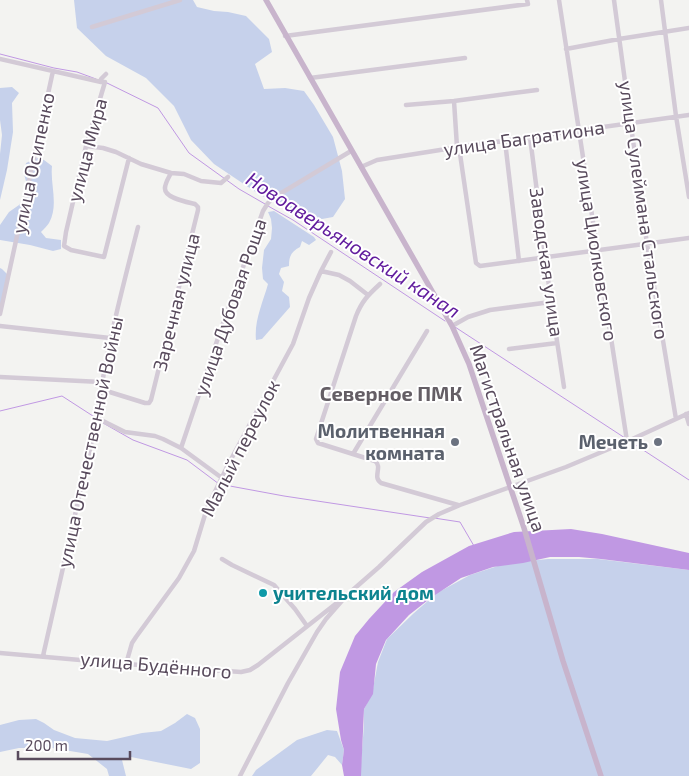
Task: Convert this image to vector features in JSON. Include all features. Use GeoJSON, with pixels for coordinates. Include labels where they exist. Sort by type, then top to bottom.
{"type":"FeatureCollection","features":[{"type":"Feature","properties":{"kind":"main road","name":"Магистральная улица"},"geometry":{"type":"LineString","coordinates":[[266,0],[452,326],[469,364],[524,528],[563,661],[602,776]]}},
{"type":"Feature","properties":{"kind":"street"},"geometry":{"type":"LineString","coordinates":[[92,27],[180,0]]}},
{"type":"Feature","properties":{"kind":"street"},"geometry":{"type":"LineString","coordinates":[[285,36],[528,4],[528,0]]}},
{"type":"Feature","properties":{"kind":"street","name":"улица Циолковского"},"geometry":{"type":"LineString","coordinates":[[559,0],[596,251],[627,441]]}},
{"type":"Feature","properties":{"kind":"street","name":"улица Сулеймана Стальского"},"geometry":{"type":"LineString","coordinates":[[614,0],[647,244],[676,419]]}},
{"type":"Feature","properties":{"kind":"street"},"geometry":{"type":"LineString","coordinates":[[661,0],[689,197]]}},
{"type":"Feature","properties":{"kind":"street"},"geometry":{"type":"LineString","coordinates":[[566,49],[689,28]]}},
{"type":"Feature","properties":{"kind":"street"},"geometry":{"type":"LineString","coordinates":[[310,78],[466,58]]}},
{"type":"Feature","properties":{"kind":"street"},"geometry":{"type":"LineString","coordinates":[[0,59],[101,82]]}},
{"type":"Feature","properties":{"kind":"street","name":"улица Осипенко"},"geometry":{"type":"LineString","coordinates":[[0,314],[53,71]]}},
{"type":"Feature","properties":{"kind":"street","name":"улица Мира"},"geometry":{"type":"LineString","coordinates":[[106,74],[101,79],[101,82],[105,82],[86,146],[64,246],[71,250],[104,257],[129,158]]}},
{"type":"Feature","properties":{"kind":"street"},"geometry":{"type":"LineString","coordinates":[[406,105],[537,90]]}},
{"type":"Feature","properties":{"kind":"street"},"geometry":{"type":"LineString","coordinates":[[454,101],[458,147],[476,263],[478,265],[545,258],[689,238]]}},
{"type":"Feature","properties":{"kind":"street","name":"улица Багратиона"},"geometry":{"type":"LineString","coordinates":[[361,167],[377,160],[458,147],[689,115]]}},
{"type":"Feature","properties":{"kind":"street","name":"Заводская улица"},"geometry":{"type":"LineString","coordinates":[[530,137],[564,387]]}},
{"type":"Feature","properties":{"kind":"street","name":"Заводская улица"},"geometry":{"type":"LineString","coordinates":[[505,141],[519,261]]}},
{"type":"Feature","properties":{"kind":"street"},"geometry":{"type":"LineString","coordinates":[[86,146],[103,148],[141,164],[171,173],[184,174],[201,181],[221,183],[228,177]]}},
{"type":"Feature","properties":{"kind":"street","name":"улица Дубовая Роща"},"geometry":{"type":"LineString","coordinates":[[181,448],[263,211],[273,198],[351,151]]}},
{"type":"Feature","properties":{"kind":"street","name":"Заречная улица"},"geometry":{"type":"LineString","coordinates":[[100,389],[145,403],[149,403],[151,400],[198,210],[195,204],[167,194],[165,187],[171,173]]}},
{"type":"Feature","properties":{"kind":"street","name":"улица Отечественной Войны"},"geometry":{"type":"LineString","coordinates":[[43,656],[96,418],[110,338],[138,228]]}},
{"type":"Feature","properties":{"kind":"street","name":"Малый переулок"},"geometry":{"type":"LineString","coordinates":[[126,664],[136,637],[179,578],[194,550],[207,508],[294,344],[309,298],[331,252]]}},
{"type":"Feature","properties":{"kind":"street"},"geometry":{"type":"LineString","coordinates":[[321,271],[339,275],[368,295]]}},
{"type":"Feature","properties":{"kind":"street"},"geometry":{"type":"LineString","coordinates":[[380,284],[368,295],[356,316],[316,439],[318,443],[378,463],[377,478],[381,483],[460,505]]}},
{"type":"Feature","properties":{"kind":"street"},"geometry":{"type":"LineString","coordinates":[[452,326],[468,317],[490,310],[551,302]]}},
{"type":"Feature","properties":{"kind":"street"},"geometry":{"type":"LineString","coordinates":[[0,326],[110,338]]}},
{"type":"Feature","properties":{"kind":"street"},"geometry":{"type":"LineString","coordinates":[[353,454],[427,331]]}},
{"type":"Feature","properties":{"kind":"street"},"geometry":{"type":"LineString","coordinates":[[508,349],[557,343]]}},
{"type":"Feature","properties":{"kind":"street"},"geometry":{"type":"LineString","coordinates":[[0,377],[101,382]]}},
{"type":"Feature","properties":{"kind":"street"},"geometry":{"type":"LineString","coordinates":[[240,776],[288,683],[326,619],[347,595],[426,522],[460,505],[566,467],[688,413],[689,424]]}},
{"type":"Feature","properties":{"kind":"street"},"geometry":{"type":"LineString","coordinates":[[96,418],[125,432],[155,436],[181,448],[222,478]]}},
{"type":"Feature","properties":{"kind":"street"},"geometry":{"type":"LineString","coordinates":[[222,559],[274,585],[307,626]]}},
{"type":"Feature","properties":{"kind":"street","name":"улица Будённого"},"geometry":{"type":"LineString","coordinates":[[0,653],[241,672],[258,666],[347,595]]}},
{"type":"Feature","properties":{"kind":"shaded area"},"geometry":{"type":"Polygon","coordinates":[[[74,0],[193,0],[197,7],[246,16],[269,39],[272,52],[255,64],[264,89],[285,88],[304,91],[333,137],[342,171],[345,199],[333,217],[322,219],[296,211],[260,195],[214,164],[191,140],[174,106],[146,78],[106,56],[77,28],[74,0]]]}},
{"type":"Feature","properties":{"kind":"shaded area"},"geometry":{"type":"Polygon","coordinates":[[[12,87],[19,93],[12,103],[13,132],[0,200],[2,135],[0,88],[12,87]]]}},
{"type":"Feature","properties":{"kind":"shaded area"},"geometry":{"type":"Polygon","coordinates":[[[37,158],[44,160],[52,166],[54,202],[52,216],[41,232],[46,238],[61,240],[61,249],[53,251],[0,240],[0,225],[9,212],[19,205],[26,194],[27,185],[24,174],[26,163],[37,158]]]}},
{"type":"Feature","properties":{"kind":"shaded area"},"geometry":{"type":"Polygon","coordinates":[[[274,211],[316,240],[309,245],[302,241],[300,247],[291,255],[289,266],[281,268],[279,274],[284,282],[282,291],[289,297],[290,307],[262,339],[256,340],[258,319],[268,284],[263,279],[262,268],[264,250],[271,239],[271,219],[268,212],[274,211]]]}},
{"type":"Feature","properties":{"kind":"shaded area"},"geometry":{"type":"Polygon","coordinates":[[[0,268],[10,277],[0,310],[0,268]]]}},
{"type":"Feature","properties":{"kind":"shaded area"},"geometry":{"type":"Polygon","coordinates":[[[571,529],[689,553],[689,570],[601,559],[550,557],[493,567],[461,578],[409,615],[386,640],[376,664],[373,694],[364,709],[361,776],[344,776],[342,765],[344,750],[336,709],[340,672],[355,636],[369,619],[394,592],[422,572],[469,546],[514,532],[571,529]]]}},
{"type":"Feature","properties":{"kind":"shaded area"},"geometry":{"type":"Polygon","coordinates":[[[548,559],[598,559],[689,570],[689,776],[360,776],[364,709],[372,694],[378,662],[387,639],[437,593],[470,575],[507,563],[548,559]]]}},
{"type":"Feature","properties":{"kind":"shaded area"},"geometry":{"type":"Polygon","coordinates":[[[187,714],[195,718],[200,729],[200,763],[191,769],[131,757],[122,760],[126,776],[109,776],[107,769],[88,754],[52,748],[19,748],[0,752],[0,725],[19,720],[36,719],[54,730],[75,738],[107,741],[161,731],[187,714]]]}},
{"type":"Feature","properties":{"kind":"shaded area"},"geometry":{"type":"Polygon","coordinates":[[[327,730],[337,731],[344,750],[342,765],[335,757],[328,755],[311,776],[252,776],[256,770],[297,740],[327,730]]]}},
{"type":"Feature","properties":{"kind":"waterway","name":"Новоаверьяновский канал"},"geometry":{"type":"LineString","coordinates":[[0,54],[77,72],[96,79]]}},
{"type":"Feature","properties":{"kind":"waterway","name":"Новоаверьяновский канал"},"geometry":{"type":"LineString","coordinates":[[107,83],[158,108],[189,153],[239,189],[265,204]]}},
{"type":"Feature","properties":{"kind":"waterway","name":"Новоаверьяновский канал"},"geometry":{"type":"LineString","coordinates":[[268,206],[293,220],[445,321]]}},
{"type":"Feature","properties":{"kind":"waterway","name":"Новоаверьяновский канал"},"geometry":{"type":"LineString","coordinates":[[455,327],[625,438]]}},
{"type":"Feature","properties":{"kind":"waterway"},"geometry":{"type":"LineString","coordinates":[[0,411],[62,396],[96,418]]}},
{"type":"Feature","properties":{"kind":"waterway"},"geometry":{"type":"LineString","coordinates":[[103,423],[133,440],[187,460],[219,484],[284,496],[430,518]]}},
{"type":"Feature","properties":{"kind":"waterway","name":"Новоаверьяновский канал"},"geometry":{"type":"LineString","coordinates":[[631,442],[689,480]]}},
{"type":"Feature","properties":{"kind":"waterway"},"geometry":{"type":"LineString","coordinates":[[434,518],[460,522],[474,546]]}},
{"type":"Feature","properties":{"kind":"place","name":"Молитвенная комната"},"geometry":{"type":"Point","coordinates":[455,442]}},
{"type":"Feature","properties":{"kind":"place","name":"Мечеть"},"geometry":{"type":"Point","coordinates":[658,442]}},
{"type":"Feature","properties":{"kind":"place","name":"учительский дом"},"geometry":{"type":"Point","coordinates":[263,593]}},
{"type":"Feature","properties":{"kind":"district","name":"Северное ПМК"},"geometry":{"type":"Point","coordinates":[391,394]}}]}
